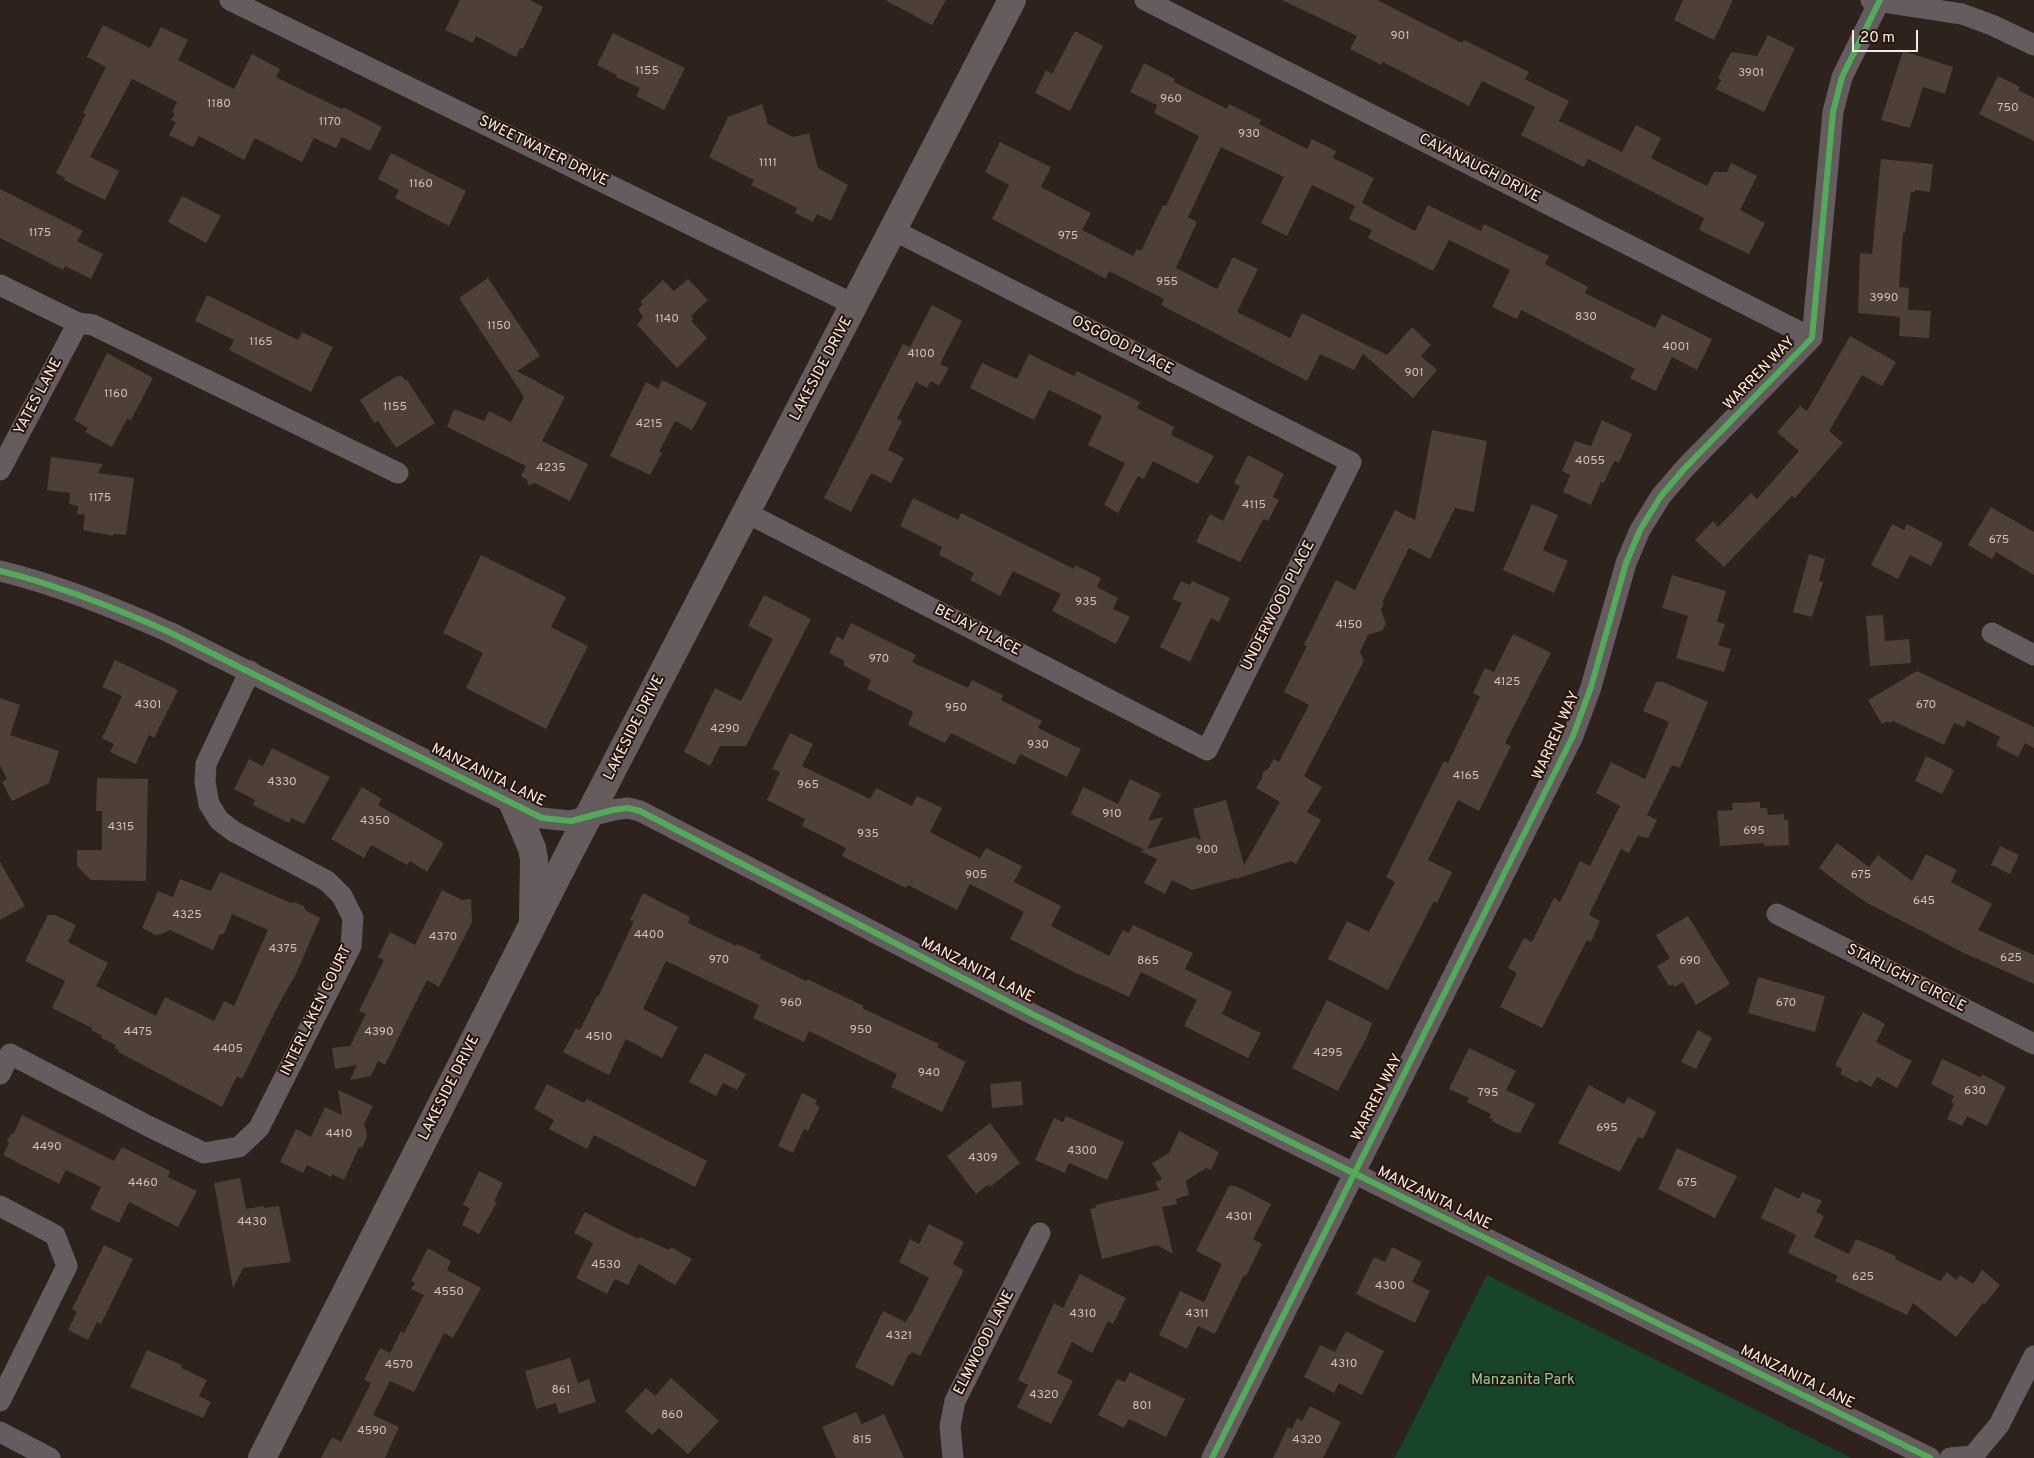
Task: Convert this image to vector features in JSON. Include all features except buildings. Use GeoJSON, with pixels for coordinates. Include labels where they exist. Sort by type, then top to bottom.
{"type":"FeatureCollection","features":[{"type":"Feature","properties":{"kind":"main road","name":"LAKESIDE DRIVE"},"geometry":{"type":"LineString","coordinates":[[262,1458],[533,924],[1012,0]]}},
{"type":"Feature","properties":{"kind":"main road"},"geometry":{"type":"LineString","coordinates":[[513,804],[532,848],[534,859],[533,924]]}},
{"type":"Feature","properties":{"kind":"street","name":"SWEETWATER DRIVE"},"geometry":{"type":"LineString","coordinates":[[230,0],[855,305]]}},
{"type":"Feature","properties":{"kind":"street","name":"CAVANAUGH DRIVE"},"geometry":{"type":"LineString","coordinates":[[1145,0],[1812,338]]}},
{"type":"Feature","properties":{"kind":"street","name":"WARREN WAY"},"geometry":{"type":"LineString","coordinates":[[1212,1458],[1573,736],[1591,687],[1626,563],[1640,530],[1661,496],[1685,468],[1812,338],[1833,112],[1842,77],[1877,0]]}},
{"type":"Feature","properties":{"kind":"street"},"geometry":{"type":"LineString","coordinates":[[1877,0],[1962,14],[1992,25],[2034,45]]}},
{"type":"Feature","properties":{"kind":"street","name":"OSGOOD PLACE"},"geometry":{"type":"LineString","coordinates":[[893,230],[1351,462]]}},
{"type":"Feature","properties":{"kind":"street"},"geometry":{"type":"LineString","coordinates":[[0,285],[78,323],[93,325],[398,473]]}},
{"type":"Feature","properties":{"kind":"street","name":"YATES LANE"},"geometry":{"type":"LineString","coordinates":[[0,470],[78,323]]}},
{"type":"Feature","properties":{"kind":"street","name":"UNDERWOOD PLACE"},"geometry":{"type":"LineString","coordinates":[[1207,750],[1351,462]]}},
{"type":"Feature","properties":{"kind":"street","name":"BEJAY PLACE"},"geometry":{"type":"LineString","coordinates":[[746,513],[1207,750]]}},
{"type":"Feature","properties":{"kind":"street","name":"MANZANITA LANE"},"geometry":{"type":"LineString","coordinates":[[0,571],[121,610],[250,671],[542,818],[571,821],[590,815],[628,808],[640,811],[1034,1015],[1930,1458]]}},
{"type":"Feature","properties":{"kind":"street"},"geometry":{"type":"LineString","coordinates":[[1992,634],[2034,655]]}},
{"type":"Feature","properties":{"kind":"street","name":"INTERLAKEN COURT"},"geometry":{"type":"LineString","coordinates":[[0,1074],[10,1054],[204,1153],[239,1147],[259,1128],[351,946],[353,918],[342,896],[327,881],[233,830],[219,820],[209,804],[205,782],[206,764],[250,671]]}},
{"type":"Feature","properties":{"kind":"street","name":"STARLIGHT CIRCLE"},"geometry":{"type":"LineString","coordinates":[[1777,914],[2034,1044]]}},
{"type":"Feature","properties":{"kind":"street"},"geometry":{"type":"LineString","coordinates":[[0,1206],[55,1236],[68,1266],[0,1401]]}},
{"type":"Feature","properties":{"kind":"street","name":"ELMWOOD LANE"},"geometry":{"type":"LineString","coordinates":[[953,1458],[950,1426],[955,1401],[1040,1233]]}},
{"type":"Feature","properties":{"kind":"street"},"geometry":{"type":"LineString","coordinates":[[1950,1458],[1973,1456],[1999,1425],[2034,1356]]}},
{"type":"Feature","properties":{"kind":"street"},"geometry":{"type":"LineString","coordinates":[[0,1432],[50,1458]]}},
{"type":"Feature","properties":{"kind":"green space","name":"Manzanita Park"},"geometry":{"type":"Polygon","coordinates":[[[1487,1275],[1851,1458],[1395,1458],[1487,1275]]]}},
{"type":"Feature","properties":{"kind":"cycle path"},"geometry":{"type":"LineString","coordinates":[[1212,1458],[1573,736],[1591,687],[1626,563],[1640,530],[1661,496],[1685,468],[1812,338],[1833,112],[1842,77],[1880,0]]}},
{"type":"Feature","properties":{"kind":"cycle path"},"geometry":{"type":"LineString","coordinates":[[0,571],[86,598],[169,632],[542,818],[571,821],[613,810],[628,808],[640,811],[1034,1015],[1930,1458]]}}]}
